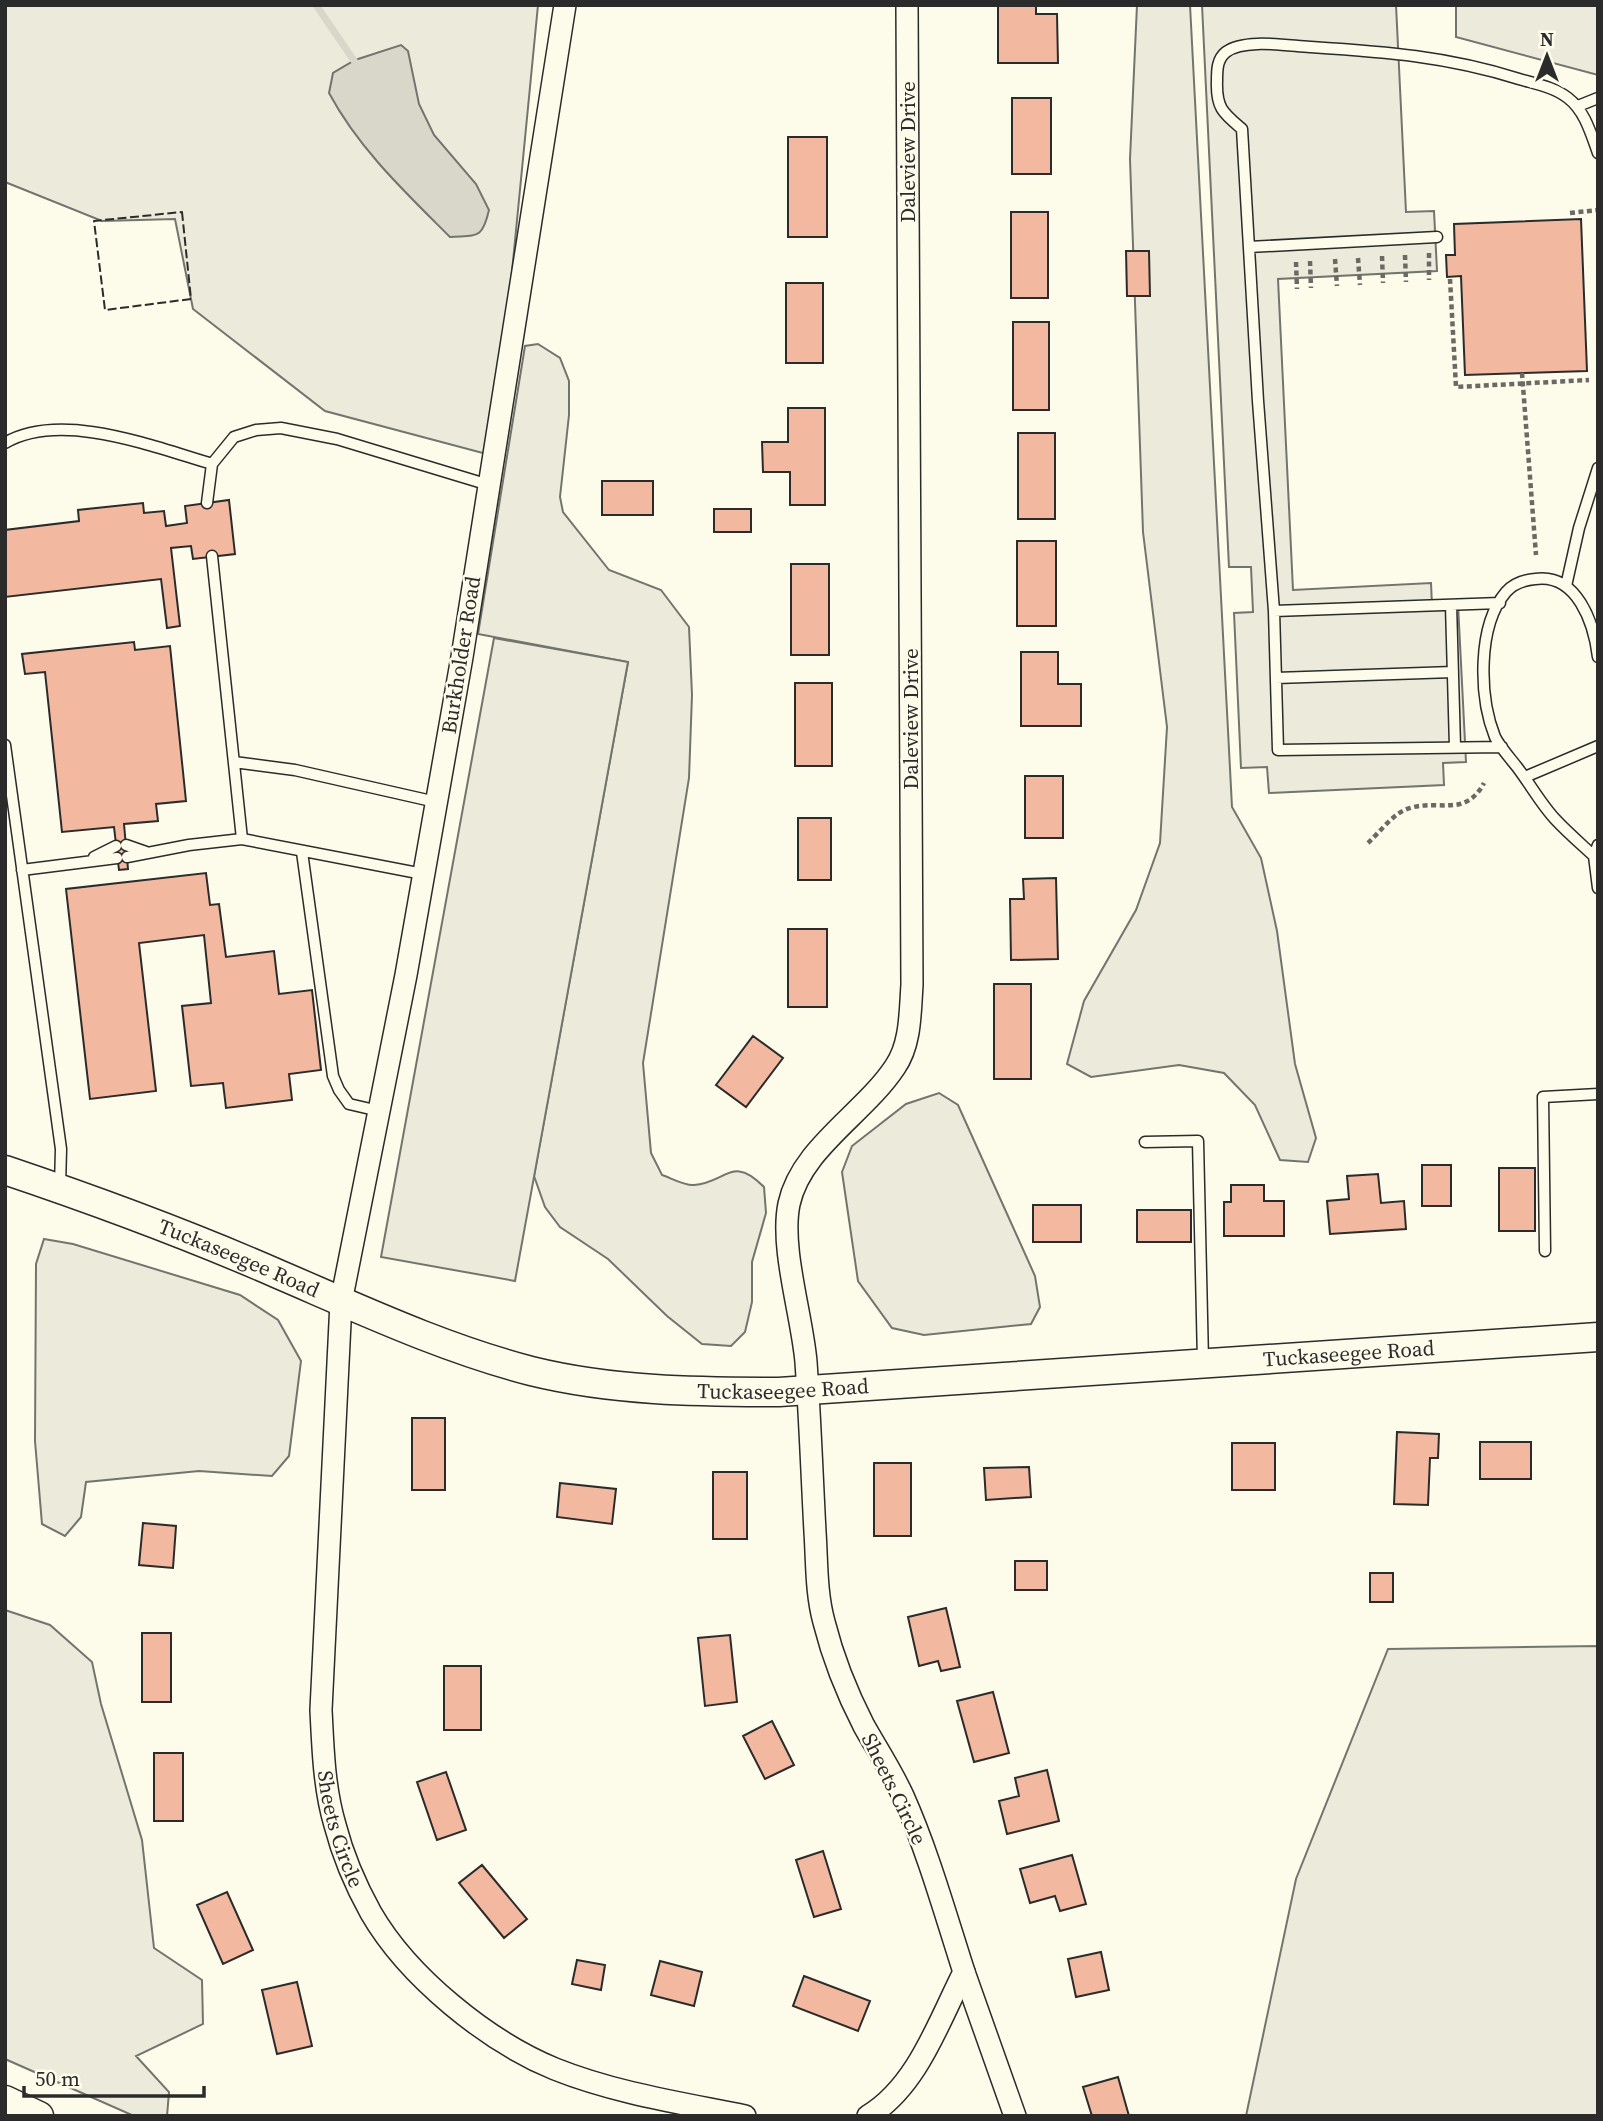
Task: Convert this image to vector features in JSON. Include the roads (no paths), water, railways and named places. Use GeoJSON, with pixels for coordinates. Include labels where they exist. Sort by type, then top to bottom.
{"type":"FeatureCollection","features":[{"type":"Feature","properties":{"kind":"street","name":"Burkholder Road"},"geometry":{"type":"LineString","coordinates":[[341,1302],[424,874],[565,5]]}},
{"type":"Feature","properties":{"kind":"street","name":"Daleview Drive"},"geometry":{"type":"LineString","coordinates":[[807,1390],[806,1360],[787,1237],[790,1200],[806,1164],[872,1096],[896,1067],[909,1026],[912,985],[907,5]]}},
{"type":"Feature","properties":{"kind":"street","name":"Tuckaseegee Road"},"geometry":{"type":"LineString","coordinates":[[5,1170],[277,1273],[403,1329],[469,1353],[532,1371],[585,1382],[674,1392],[807,1390],[1598,1337]]}},
{"type":"Feature","properties":{"kind":"street","name":"Sheets Circle"},"geometry":{"type":"LineString","coordinates":[[341,1302],[321,1710],[324,1768],[335,1825],[354,1880],[372,1916],[425,1980],[459,2010],[505,2043],[553,2068],[599,2085],[745,2116]]}},
{"type":"Feature","properties":{"kind":"street","name":"Sheets Circle"},"geometry":{"type":"LineString","coordinates":[[807,1390],[818,1582],[823,1620],[838,1669],[863,1724],[902,1795],[917,1832],[1015,2116]]}},
{"type":"Feature","properties":{"kind":"street"},"geometry":{"type":"LineString","coordinates":[[868,2116],[884,2107],[902,2088],[964,1972]]}},
{"type":"Feature","properties":{"kind":"street"},"geometry":{"type":"LineString","coordinates":[[5,2101],[39,2116]]}},
{"type":"Feature","properties":{"kind":"lane"},"geometry":{"type":"LineString","coordinates":[[1502,747],[1278,750],[1274,611],[1242,129],[1221,111],[1216,90],[1217,66],[1225,53],[1235,47],[1260,44],[1420,55],[1478,65],[1550,88],[1566,96],[1578,106],[1598,153]]}},
{"type":"Feature","properties":{"kind":"lane"},"geometry":{"type":"LineString","coordinates":[[1578,106],[1598,97]]}},
{"type":"Feature","properties":{"kind":"lane"},"geometry":{"type":"LineString","coordinates":[[1249,247],[1433,237]]}},
{"type":"Feature","properties":{"kind":"lane"},"geometry":{"type":"LineString","coordinates":[[207,503],[212,464],[234,437],[256,430],[281,428],[337,439],[489,485]]}},
{"type":"Feature","properties":{"kind":"lane"},"geometry":{"type":"LineString","coordinates":[[5,443],[18,435],[50,431],[103,432],[212,464]]}},
{"type":"Feature","properties":{"kind":"lane"},"geometry":{"type":"LineString","coordinates":[[1566,586],[1579,527],[1598,468]]}},
{"type":"Feature","properties":{"kind":"lane"},"geometry":{"type":"LineString","coordinates":[[212,556],[242,839]]}},
{"type":"Feature","properties":{"kind":"lane"},"geometry":{"type":"LineString","coordinates":[[1598,657],[1596,638],[1585,608],[1566,586],[1543,578],[1524,580],[1507,591],[1500,603],[1487,635],[1483,670],[1488,710],[1496,738],[1554,818],[1596,850],[1598,888]]}},
{"type":"Feature","properties":{"kind":"lane"},"geometry":{"type":"LineString","coordinates":[[1274,611],[1500,603]]}},
{"type":"Feature","properties":{"kind":"lane"},"geometry":{"type":"LineString","coordinates":[[1451,605],[1455,747]]}},
{"type":"Feature","properties":{"kind":"lane"},"geometry":{"type":"LineString","coordinates":[[1276,678],[1453,672]]}},
{"type":"Feature","properties":{"kind":"lane"},"geometry":{"type":"LineString","coordinates":[[5,744],[61,1149],[60,1189]]}},
{"type":"Feature","properties":{"kind":"lane"},"geometry":{"type":"LineString","coordinates":[[1525,777],[1598,746]]}},
{"type":"Feature","properties":{"kind":"lane"},"geometry":{"type":"LineString","coordinates":[[233,762],[295,770],[436,802]]}},
{"type":"Feature","properties":{"kind":"lane"},"geometry":{"type":"LineString","coordinates":[[22,870],[242,839],[424,874]]}},
{"type":"Feature","properties":{"kind":"lane"},"geometry":{"type":"LineString","coordinates":[[86,862],[121,845],[149,853]]}},
{"type":"Feature","properties":{"kind":"lane"},"geometry":{"type":"LineString","coordinates":[[302,852],[333,1076],[349,1104],[379,1111]]}},
{"type":"Feature","properties":{"kind":"lane"},"geometry":{"type":"LineString","coordinates":[[1545,1251],[1543,1097],[1598,1094]]}},
{"type":"Feature","properties":{"kind":"lane"},"geometry":{"type":"LineString","coordinates":[[1145,1142],[1198,1141],[1203,1364]]}},
{"type":"Feature","properties":{"kind":"waterway"},"geometry":{"type":"LineString","coordinates":[[316,5],[359,68]]}}]}
